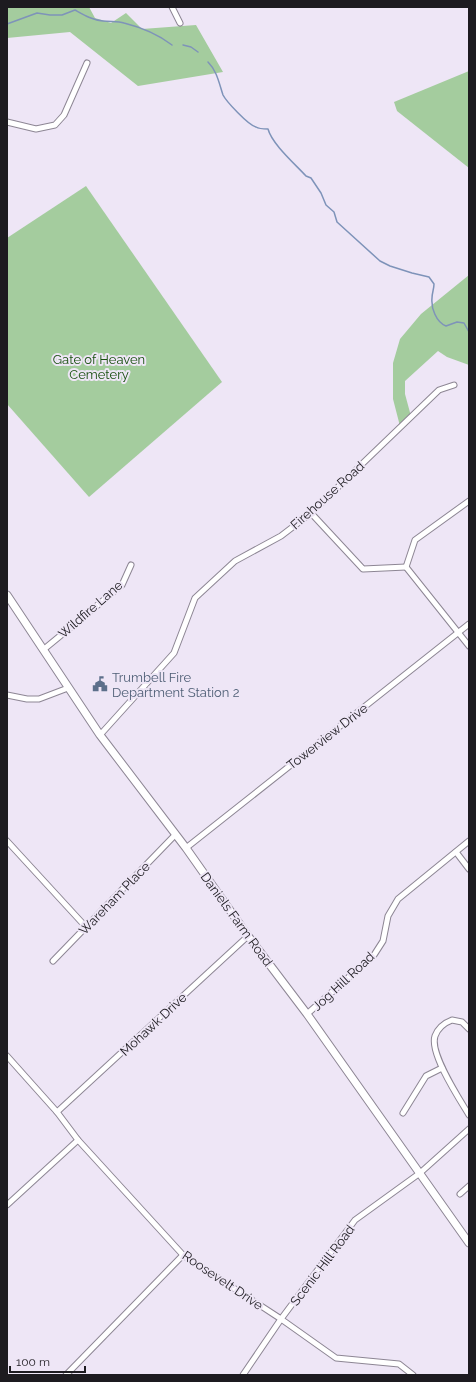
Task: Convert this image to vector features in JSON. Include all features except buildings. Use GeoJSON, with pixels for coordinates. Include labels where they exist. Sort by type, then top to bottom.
{"type":"FeatureCollection","features":[{"type":"Feature","properties":{"kind":"main road","name":"Daniels Farm Road"},"geometry":{"type":"LineString","coordinates":[[7,595],[100,735],[186,848],[248,936],[307,1014],[469,1243]]}},
{"type":"Feature","properties":{"kind":"street"},"geometry":{"type":"LineString","coordinates":[[172,7],[180,23]]}},
{"type":"Feature","properties":{"kind":"street"},"geometry":{"type":"LineString","coordinates":[[7,122],[36,129],[55,125],[64,115],[86,64]]}},
{"type":"Feature","properties":{"kind":"street","name":"Firehouse Road"},"geometry":{"type":"LineString","coordinates":[[100,735],[174,653],[195,598],[235,561],[281,536],[311,513],[439,390],[454,385]]}},
{"type":"Feature","properties":{"kind":"street"},"geometry":{"type":"LineString","coordinates":[[406,567],[415,540],[469,501]]}},
{"type":"Feature","properties":{"kind":"street"},"geometry":{"type":"LineString","coordinates":[[311,513],[363,569],[406,567]]}},
{"type":"Feature","properties":{"kind":"street","name":"Wildfire Lane"},"geometry":{"type":"LineString","coordinates":[[43,650],[122,585],[131,565]]}},
{"type":"Feature","properties":{"kind":"street"},"geometry":{"type":"LineString","coordinates":[[406,567],[469,646]]}},
{"type":"Feature","properties":{"kind":"street","name":"Towerview Drive"},"geometry":{"type":"LineString","coordinates":[[186,848],[469,624]]}},
{"type":"Feature","properties":{"kind":"street"},"geometry":{"type":"LineString","coordinates":[[7,695],[28,699],[39,699],[68,688]]}},
{"type":"Feature","properties":{"kind":"street","name":"Wareham Place"},"geometry":{"type":"LineString","coordinates":[[53,961],[175,835]]}},
{"type":"Feature","properties":{"kind":"street"},"geometry":{"type":"LineString","coordinates":[[7,841],[86,928]]}},
{"type":"Feature","properties":{"kind":"street","name":"Jog Hill Road"},"geometry":{"type":"LineString","coordinates":[[307,1014],[374,955],[383,941],[388,916],[398,899],[469,841]]}},
{"type":"Feature","properties":{"kind":"street"},"geometry":{"type":"LineString","coordinates":[[456,852],[469,869]]}},
{"type":"Feature","properties":{"kind":"street","name":"Mohawk Drive"},"geometry":{"type":"LineString","coordinates":[[57,1112],[248,936]]}},
{"type":"Feature","properties":{"kind":"street"},"geometry":{"type":"LineString","coordinates":[[469,1029],[462,1022],[452,1020],[443,1024],[434,1037],[435,1052],[442,1068],[469,1115]]}},
{"type":"Feature","properties":{"kind":"street","name":"Roosevelt Drive"},"geometry":{"type":"LineString","coordinates":[[7,1056],[57,1112],[78,1140],[183,1254],[281,1319],[336,1358],[399,1364],[413,1375]]}},
{"type":"Feature","properties":{"kind":"street"},"geometry":{"type":"LineString","coordinates":[[403,1113],[426,1076],[442,1068]]}},
{"type":"Feature","properties":{"kind":"street","name":"Scenic Hill Road"},"geometry":{"type":"LineString","coordinates":[[243,1375],[281,1319],[356,1220],[420,1173],[469,1129]]}},
{"type":"Feature","properties":{"kind":"street"},"geometry":{"type":"LineString","coordinates":[[7,1204],[78,1140]]}},
{"type":"Feature","properties":{"kind":"street"},"geometry":{"type":"LineString","coordinates":[[460,1194],[469,1186]]}},
{"type":"Feature","properties":{"kind":"street"},"geometry":{"type":"LineString","coordinates":[[66,1375],[183,1254]]}},
{"type":"Feature","properties":{"kind":"green space"},"geometry":{"type":"Polygon","coordinates":[[[7,7],[89,7],[95,18],[111,23],[126,13],[142,29],[196,25],[223,72],[138,86],[70,32],[7,38],[7,7]]]}},
{"type":"Feature","properties":{"kind":"green space"},"geometry":{"type":"Polygon","coordinates":[[[469,71],[469,168],[397,111],[394,102],[469,71]]]}},
{"type":"Feature","properties":{"kind":"green space","name":"Gate of Heaven Cemetery"},"geometry":{"type":"Polygon","coordinates":[[[86,186],[222,382],[89,497],[7,404],[7,238],[86,186]]]}},
{"type":"Feature","properties":{"kind":"green space"},"geometry":{"type":"Polygon","coordinates":[[[469,275],[469,365],[447,357],[438,351],[405,381],[405,394],[412,420],[401,430],[393,399],[393,363],[400,339],[421,314],[469,275]]]}},
{"type":"Feature","properties":{"kind":"waterway"},"geometry":{"type":"LineString","coordinates":[[7,24],[37,13],[62,15],[75,10],[95,20],[122,22],[136,27],[149,32],[172,45]]}},
{"type":"Feature","properties":{"kind":"waterway"},"geometry":{"type":"LineString","coordinates":[[183,45],[191,47],[198,52]]}},
{"type":"Feature","properties":{"kind":"waterway"},"geometry":{"type":"LineString","coordinates":[[208,62],[216,73],[223,95],[228,102],[252,125],[260,129],[268,129],[270,135],[284,154],[306,176],[311,178],[321,193],[326,205],[334,212],[337,222],[380,261],[390,266],[429,277],[434,284],[432,296],[433,310],[439,321],[446,326],[457,322],[464,323],[469,332]]}},
{"type":"Feature","properties":{"kind":"place","name":"Trumbell Fire Department Station 2"},"geometry":{"type":"Point","coordinates":[100,684]}}]}
